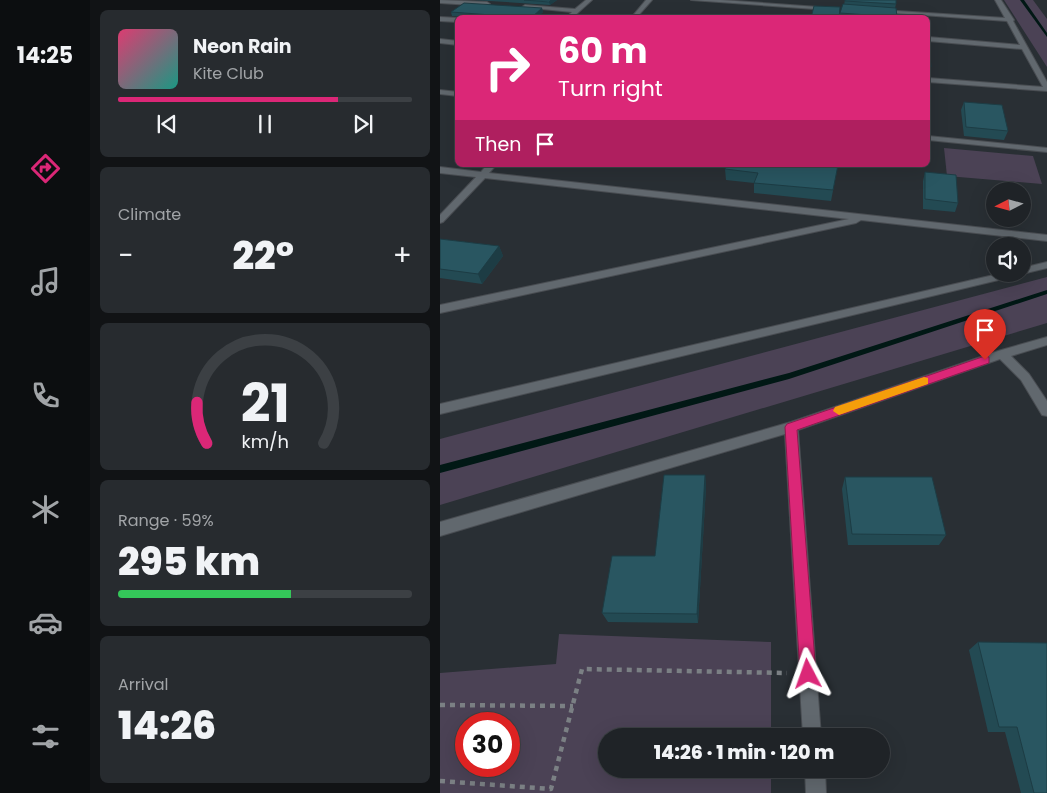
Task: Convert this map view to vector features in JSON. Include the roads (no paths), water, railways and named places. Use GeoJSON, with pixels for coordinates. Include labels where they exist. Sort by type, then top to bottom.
{"type":"FeatureCollection","features":[{"type":"Feature","properties":{"kind":"street"},"geometry":{"type":"LineString","coordinates":[[572,15],[589,0]]}},
{"type":"Feature","properties":{"kind":"street"},"geometry":{"type":"LineString","coordinates":[[636,15],[649,0]]}},
{"type":"Feature","properties":{"kind":"street"},"geometry":{"type":"LineString","coordinates":[[694,0],[833,9]]}},
{"type":"Feature","properties":{"kind":"street"},"geometry":{"type":"LineString","coordinates":[[998,0],[1011,20],[1047,89]]}},
{"type":"Feature","properties":{"kind":"street"},"geometry":{"type":"LineString","coordinates":[[440,1],[499,5]]}},
{"type":"Feature","properties":{"kind":"street"},"geometry":{"type":"LineString","coordinates":[[518,7],[577,11]]}},
{"type":"Feature","properties":{"kind":"street"},"geometry":{"type":"LineString","coordinates":[[872,11],[1011,20]]}},
{"type":"Feature","properties":{"kind":"street"},"geometry":{"type":"LineString","coordinates":[[440,19],[455,20]]}},
{"type":"Feature","properties":{"kind":"street"},"geometry":{"type":"LineString","coordinates":[[930,40],[1025,46]]}},
{"type":"Feature","properties":{"kind":"street"},"geometry":{"type":"LineString","coordinates":[[440,41],[455,43]]}},
{"type":"Feature","properties":{"kind":"street"},"geometry":{"type":"LineString","coordinates":[[930,80],[1047,89]]}},
{"type":"Feature","properties":{"kind":"street"},"geometry":{"type":"LineString","coordinates":[[440,92],[455,94]]}},
{"type":"Feature","properties":{"kind":"street"},"geometry":{"type":"LineString","coordinates":[[930,138],[1047,150]]}},
{"type":"Feature","properties":{"kind":"street"},"geometry":{"type":"LineString","coordinates":[[440,220],[490,167]]}},
{"type":"Feature","properties":{"kind":"street"},"geometry":{"type":"LineString","coordinates":[[440,170],[1047,238]]}},
{"type":"Feature","properties":{"kind":"street"},"geometry":{"type":"LineString","coordinates":[[440,309],[866,218]]}},
{"type":"Feature","properties":{"kind":"street"},"geometry":{"type":"LineString","coordinates":[[1031,269],[1047,265]]}},
{"type":"Feature","properties":{"kind":"street"},"geometry":{"type":"LineString","coordinates":[[440,409],[986,280]]}},
{"type":"Feature","properties":{"kind":"street"},"geometry":{"type":"LineString","coordinates":[[440,529],[791,427],[1002,354],[1047,341]]}},
{"type":"Feature","properties":{"kind":"street"},"geometry":{"type":"LineString","coordinates":[[1002,354],[1024,377],[1047,411]]}},
{"type":"Feature","properties":{"kind":"street"},"geometry":{"type":"LineString","coordinates":[[791,427],[811,728]]}},
{"type":"Feature","properties":{"kind":"street"},"geometry":{"type":"LineString","coordinates":[[815,778],[816,793]]}},
{"type":"Feature","properties":{"kind":"waterway"},"geometry":{"type":"LineString","coordinates":[[1022,0],[1047,36]]}},
{"type":"Feature","properties":{"kind":"waterway"},"geometry":{"type":"LineString","coordinates":[[440,469],[789,376],[1047,292]]}}]}
